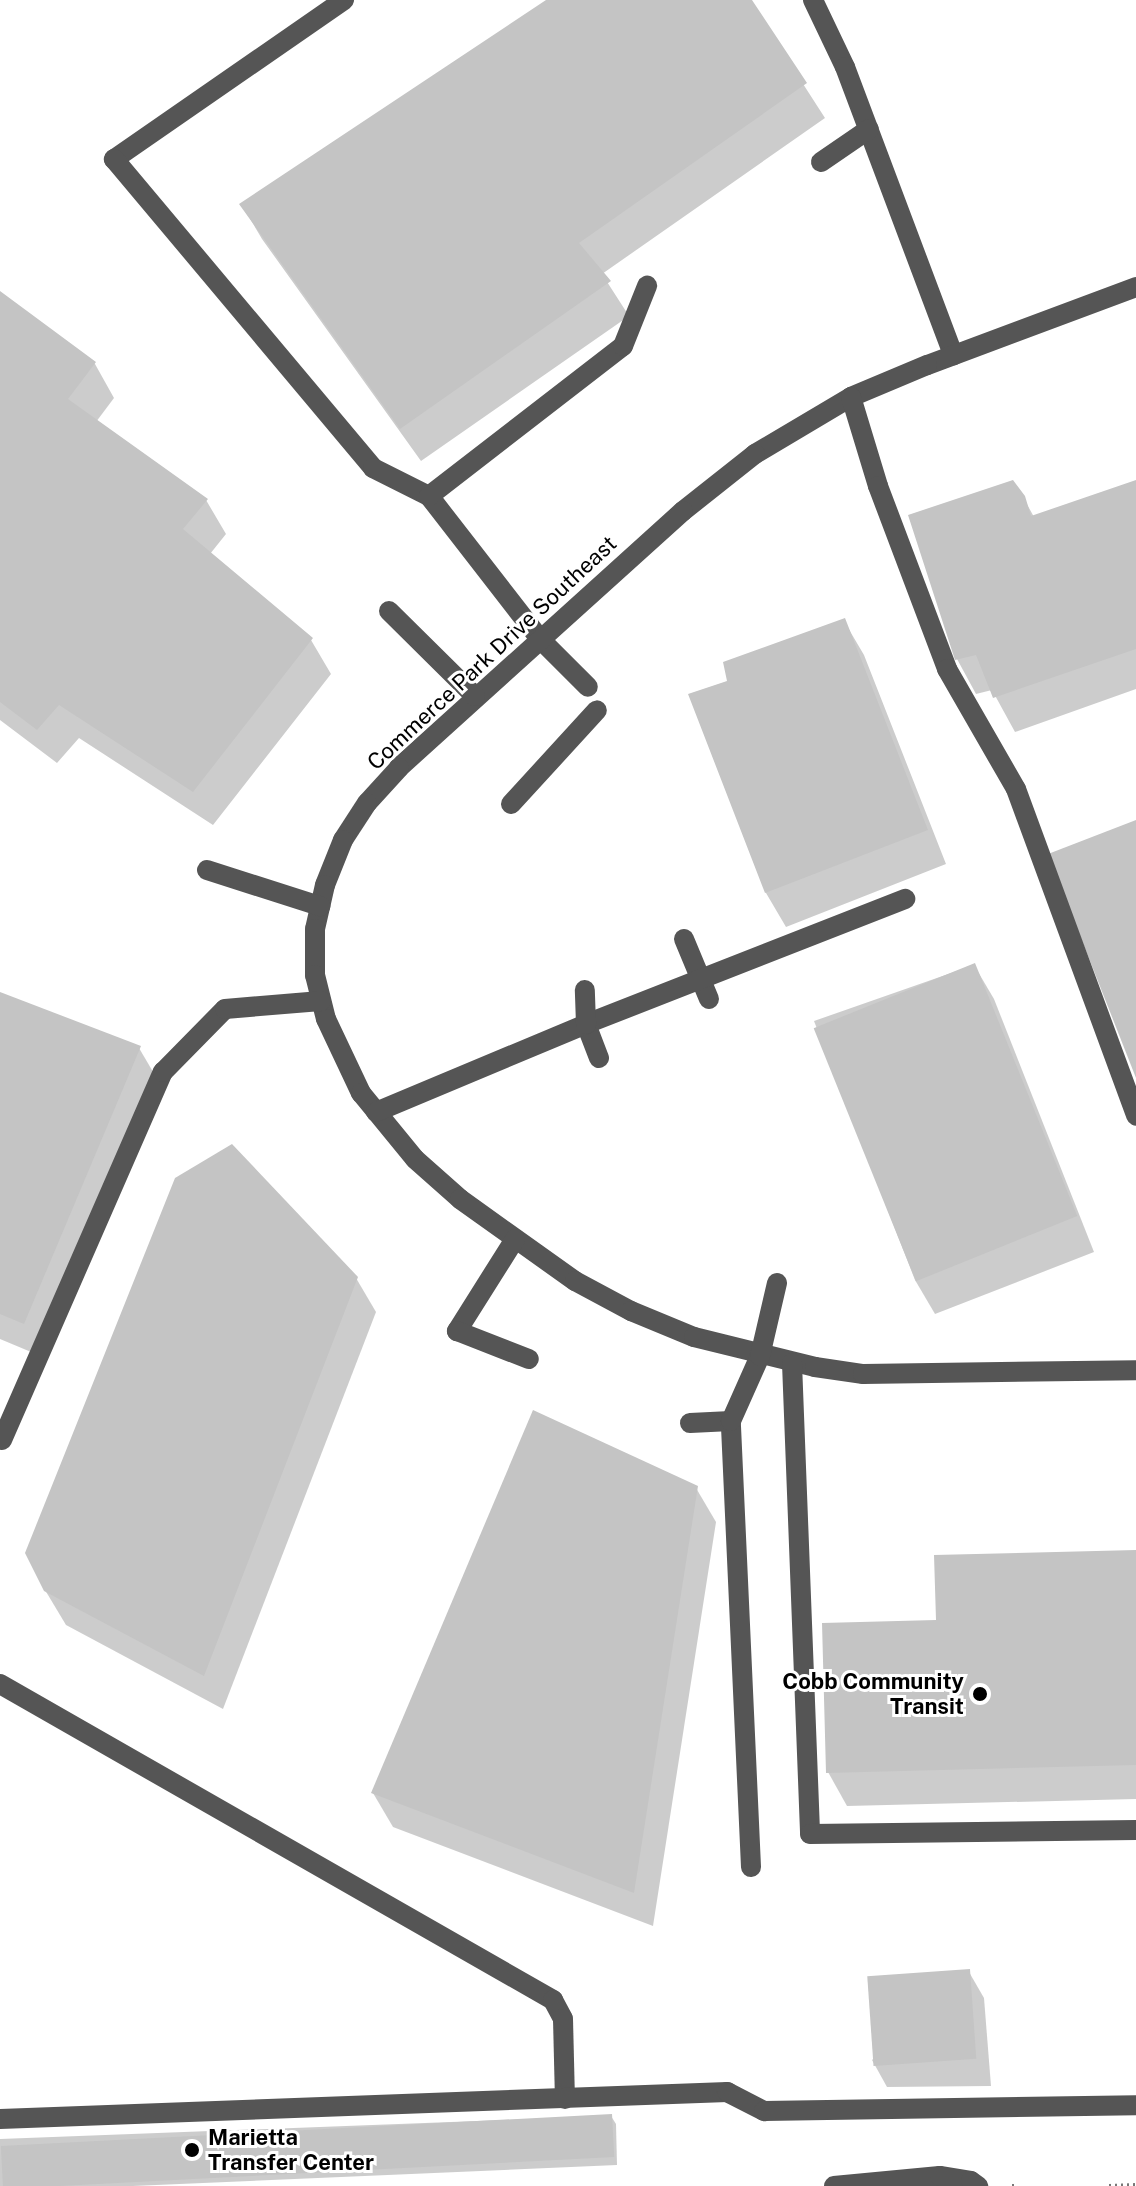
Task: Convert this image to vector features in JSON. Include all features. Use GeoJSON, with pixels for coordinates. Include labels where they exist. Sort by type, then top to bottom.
{"type":"FeatureCollection","features":[{"type":"Feature","properties":{"kind":"street"},"geometry":{"type":"LineString","coordinates":[[344,0],[114,159],[373,468],[429,496],[539,638],[588,687]]}},
{"type":"Feature","properties":{"kind":"street"},"geometry":{"type":"LineString","coordinates":[[813,0],[845,67],[953,355]]}},
{"type":"Feature","properties":{"kind":"street"},"geometry":{"type":"LineString","coordinates":[[821,162],[869,129]]}},
{"type":"Feature","properties":{"kind":"street"},"geometry":{"type":"LineString","coordinates":[[429,496],[623,346],[647,286]]}},
{"type":"Feature","properties":{"kind":"street","name":"Commerce Park Drive Southeast"},"geometry":{"type":"LineString","coordinates":[[1136,287],[953,355],[851,397],[755,454],[683,511],[539,638],[475,696],[367,803],[343,840],[315,929],[315,975],[321,1001],[340,1056],[376,1112],[415,1159],[515,1239],[575,1281],[631,1311],[694,1337],[792,1363],[863,1374],[1136,1370]]}},
{"type":"Feature","properties":{"kind":"street"},"geometry":{"type":"LineString","coordinates":[[851,397],[878,486],[947,669],[1016,789],[1136,1116]]}},
{"type":"Feature","properties":{"kind":"street"},"geometry":{"type":"LineString","coordinates":[[389,611],[475,696]]}},
{"type":"Feature","properties":{"kind":"street"},"geometry":{"type":"LineString","coordinates":[[511,804],[597,710]]}},
{"type":"Feature","properties":{"kind":"street"},"geometry":{"type":"LineString","coordinates":[[207,870],[320,906]]}},
{"type":"Feature","properties":{"kind":"street"},"geometry":{"type":"LineString","coordinates":[[376,1112],[586,1024],[705,989],[905,899]]}},
{"type":"Feature","properties":{"kind":"street"},"geometry":{"type":"LineString","coordinates":[[684,939],[705,989]]}},
{"type":"Feature","properties":{"kind":"street"},"geometry":{"type":"LineString","coordinates":[[585,990],[586,1024],[599,1058]]}},
{"type":"Feature","properties":{"kind":"street"},"geometry":{"type":"LineString","coordinates":[[2,1440],[163,1072],[225,1009],[321,1001]]}},
{"type":"Feature","properties":{"kind":"street"},"geometry":{"type":"LineString","coordinates":[[515,1239],[457,1331],[529,1359]]}},
{"type":"Feature","properties":{"kind":"street"},"geometry":{"type":"LineString","coordinates":[[751,1867],[731,1421],[760,1356],[777,1283]]}},
{"type":"Feature","properties":{"kind":"street"},"geometry":{"type":"LineString","coordinates":[[792,1363],[810,1834],[1136,1830]]}},
{"type":"Feature","properties":{"kind":"street"},"geometry":{"type":"LineString","coordinates":[[690,1423],[731,1421]]}},
{"type":"Feature","properties":{"kind":"street"},"geometry":{"type":"LineString","coordinates":[[0,1684],[553,2000],[563,2019],[565,2099]]}},
{"type":"Feature","properties":{"kind":"street"},"geometry":{"type":"LineString","coordinates":[[0,2119],[727,2092],[764,2111],[1136,2105]]}},
{"type":"Feature","properties":{"kind":"street"},"geometry":{"type":"LineString","coordinates":[[834,2186],[940,2176],[971,2181],[978,2186]]}},
{"type":"Feature","properties":{"kind":"path"},"geometry":{"type":"LineString","coordinates":[[1109,2186],[1136,2185]]}},
{"type":"Feature","properties":{"kind":"building"},"geometry":{"type":"Polygon","coordinates":[[[546,0],[752,0],[807,83],[579,243],[611,281],[400,429],[239,204],[546,0]]]}},
{"type":"Feature","properties":{"kind":"building"},"geometry":{"type":"Polygon","coordinates":[[[0,291],[96,362],[68,399],[208,499],[183,529],[313,638],[193,792],[59,705],[37,730],[0,702],[0,291]]]}},
{"type":"Feature","properties":{"kind":"building"},"geometry":{"type":"Polygon","coordinates":[[[1013,480],[1025,496],[1031,516],[1136,480],[1136,649],[993,698],[976,655],[955,660],[908,515],[1013,480]]]}},
{"type":"Feature","properties":{"kind":"building"},"geometry":{"type":"Polygon","coordinates":[[[845,618],[928,830],[765,893],[688,694],[727,681],[723,662],[845,618]]]}},
{"type":"Feature","properties":{"kind":"building"},"geometry":{"type":"Polygon","coordinates":[[[1136,820],[1136,1078],[1048,854],[1136,820]]]}},
{"type":"Feature","properties":{"kind":"building"},"geometry":{"type":"Polygon","coordinates":[[[975,963],[1077,1216],[916,1281],[814,1028],[975,963]]]}},
{"type":"Feature","properties":{"kind":"building"},"geometry":{"type":"Polygon","coordinates":[[[0,992],[141,1046],[24,1324],[0,1314],[0,992]]]}},
{"type":"Feature","properties":{"kind":"building"},"geometry":{"type":"Polygon","coordinates":[[[232,1144],[358,1277],[204,1676],[44,1591],[25,1553],[175,1178],[232,1144]]]}},
{"type":"Feature","properties":{"kind":"building"},"geometry":{"type":"Polygon","coordinates":[[[533,1410],[698,1486],[634,1893],[371,1793],[533,1410]]]}},
{"type":"Feature","properties":{"kind":"building","name":"Cobb Community Transit"},"geometry":{"type":"Polygon","coordinates":[[[1136,1550],[1136,1765],[826,1773],[822,1623],[936,1620],[934,1555],[1136,1550]]]}},
{"type":"Feature","properties":{"kind":"building"},"geometry":{"type":"Polygon","coordinates":[[[970,1969],[976,2059],[874,2066],[867,1976],[970,1969]]]}},
{"type":"Feature","properties":{"kind":"building"},"geometry":{"type":"Polygon","coordinates":[[[612,2114],[614,2157],[60,2186],[3,2186],[1,2146],[612,2114]]]}},
{"type":"Feature","properties":{"kind":"place","name":"Cobb Community Transit"},"geometry":{"type":"Point","coordinates":[980,1694]}},
{"type":"Feature","properties":{"kind":"place","name":"Marietta Transfer Center"},"geometry":{"type":"Point","coordinates":[192,2150]}}]}
